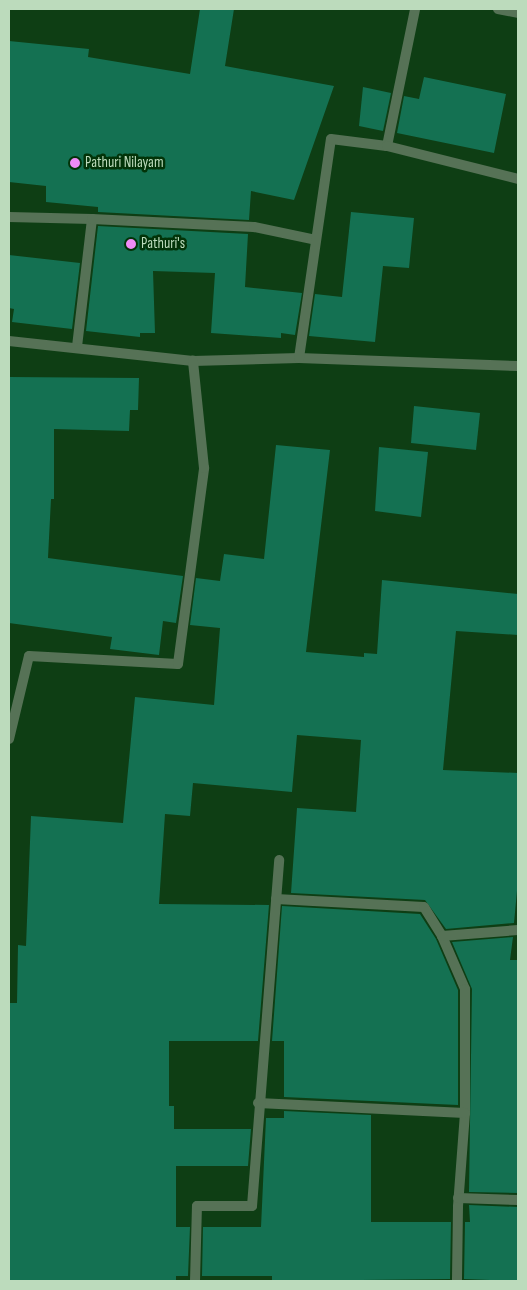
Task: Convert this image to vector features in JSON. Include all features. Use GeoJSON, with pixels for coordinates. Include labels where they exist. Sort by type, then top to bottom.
{"type":"FeatureCollection","features":[{"type":"Feature","properties":{"kind":"street"},"geometry":{"type":"LineString","coordinates":[[387,146],[414,9]]}},
{"type":"Feature","properties":{"kind":"street"},"geometry":{"type":"LineString","coordinates":[[498,9],[515,11]]}},
{"type":"Feature","properties":{"kind":"street"},"geometry":{"type":"LineString","coordinates":[[299,358],[331,139],[387,146],[518,179]]}},
{"type":"Feature","properties":{"kind":"street"},"geometry":{"type":"LineString","coordinates":[[9,217],[254,227],[316,240]]}},
{"type":"Feature","properties":{"kind":"street"},"geometry":{"type":"LineString","coordinates":[[77,346],[92,219]]}},
{"type":"Feature","properties":{"kind":"street"},"geometry":{"type":"LineString","coordinates":[[9,341],[77,346],[193,361],[299,358],[518,366]]}},
{"type":"Feature","properties":{"kind":"street"},"geometry":{"type":"LineString","coordinates":[[9,738],[29,656],[178,664],[204,468],[193,361]]}},
{"type":"Feature","properties":{"kind":"street"},"geometry":{"type":"LineString","coordinates":[[195,1281],[197,1206],[252,1206],[258,1103],[280,860]]}},
{"type":"Feature","properties":{"kind":"street"},"geometry":{"type":"LineString","coordinates":[[276,900],[424,907],[442,936],[465,989],[465,1113],[458,1198],[457,1281]]}},
{"type":"Feature","properties":{"kind":"street"},"geometry":{"type":"LineString","coordinates":[[442,936],[518,930]]}},
{"type":"Feature","properties":{"kind":"street"},"geometry":{"type":"LineString","coordinates":[[258,1103],[465,1113]]}},
{"type":"Feature","properties":{"kind":"street"},"geometry":{"type":"LineString","coordinates":[[458,1198],[518,1200]]}},
{"type":"Feature","properties":{"kind":"building"},"geometry":{"type":"Polygon","coordinates":[[[200,9],[234,9],[225,66],[334,86],[294,200],[251,191],[249,220],[98,212],[98,207],[46,202],[46,186],[9,182],[9,41],[89,49],[88,57],[190,74],[200,9]]]}},
{"type":"Feature","properties":{"kind":"building"},"geometry":{"type":"Polygon","coordinates":[[[424,77],[506,94],[494,153],[397,133],[404,96],[419,99],[424,77]]]}},
{"type":"Feature","properties":{"kind":"building"},"geometry":{"type":"Polygon","coordinates":[[[363,87],[391,93],[383,131],[359,126],[363,87]]]}},
{"type":"Feature","properties":{"kind":"building"},"geometry":{"type":"Polygon","coordinates":[[[351,212],[414,218],[409,268],[383,266],[375,342],[309,336],[315,294],[342,297],[351,212]]]}},
{"type":"Feature","properties":{"kind":"building"},"geometry":{"type":"Polygon","coordinates":[[[98,226],[248,234],[245,287],[302,293],[295,335],[281,333],[281,338],[211,333],[215,273],[153,271],[155,333],[140,333],[140,337],[86,331],[98,226]]]}},
{"type":"Feature","properties":{"kind":"building"},"geometry":{"type":"Polygon","coordinates":[[[9,255],[80,263],[72,329],[12,322],[14,309],[9,308],[9,255]]]}},
{"type":"Feature","properties":{"kind":"building"},"geometry":{"type":"Polygon","coordinates":[[[9,377],[139,378],[138,410],[130,410],[129,431],[54,429],[54,499],[51,499],[48,558],[183,576],[176,623],[163,621],[159,655],[110,649],[112,637],[9,623],[9,377]]]}},
{"type":"Feature","properties":{"kind":"building"},"geometry":{"type":"Polygon","coordinates":[[[414,406],[480,413],[476,450],[411,443],[414,406]]]}},
{"type":"Feature","properties":{"kind":"building"},"geometry":{"type":"Polygon","coordinates":[[[276,445],[330,450],[306,652],[364,657],[364,653],[377,654],[382,580],[518,594],[518,635],[456,631],[443,770],[518,773],[518,880],[514,923],[446,929],[425,900],[291,893],[297,808],[356,812],[361,740],[297,735],[292,792],[193,783],[190,816],[165,814],[159,904],[269,905],[258,1041],[169,1041],[169,1106],[174,1106],[174,1129],[251,1129],[248,1166],[176,1166],[176,1227],[190,1227],[188,1276],[176,1276],[176,1281],[9,1281],[9,1003],[17,1003],[18,945],[26,946],[31,816],[123,823],[135,697],[214,705],[220,628],[190,625],[196,578],[220,581],[224,554],[264,559],[276,445]]]}},
{"type":"Feature","properties":{"kind":"building"},"geometry":{"type":"Polygon","coordinates":[[[379,447],[428,452],[421,517],[375,511],[379,447]]]}},
{"type":"Feature","properties":{"kind":"building"},"geometry":{"type":"Polygon","coordinates":[[[282,906],[420,914],[436,939],[458,990],[458,1105],[284,1097],[284,1041],[272,1041],[282,906]]]}},
{"type":"Feature","properties":{"kind":"building"},"geometry":{"type":"Polygon","coordinates":[[[513,937],[510,960],[518,960],[518,1193],[469,1192],[472,989],[452,942],[513,937]]]}},
{"type":"Feature","properties":{"kind":"building"},"geometry":{"type":"Polygon","coordinates":[[[284,1111],[371,1115],[371,1222],[451,1222],[450,1279],[272,1281],[272,1276],[202,1276],[203,1227],[261,1227],[266,1118],[284,1118],[284,1111]]]}},
{"type":"Feature","properties":{"kind":"building"},"geometry":{"type":"Polygon","coordinates":[[[469,1205],[518,1207],[518,1281],[464,1279],[465,1222],[470,1222],[469,1205]]]}},
{"type":"Feature","properties":{"kind":"place","name":"Pathuri Nilayam"},"geometry":{"type":"Point","coordinates":[75,163]}},
{"type":"Feature","properties":{"kind":"place","name":"Pathuri's"},"geometry":{"type":"Point","coordinates":[131,244]}}]}
